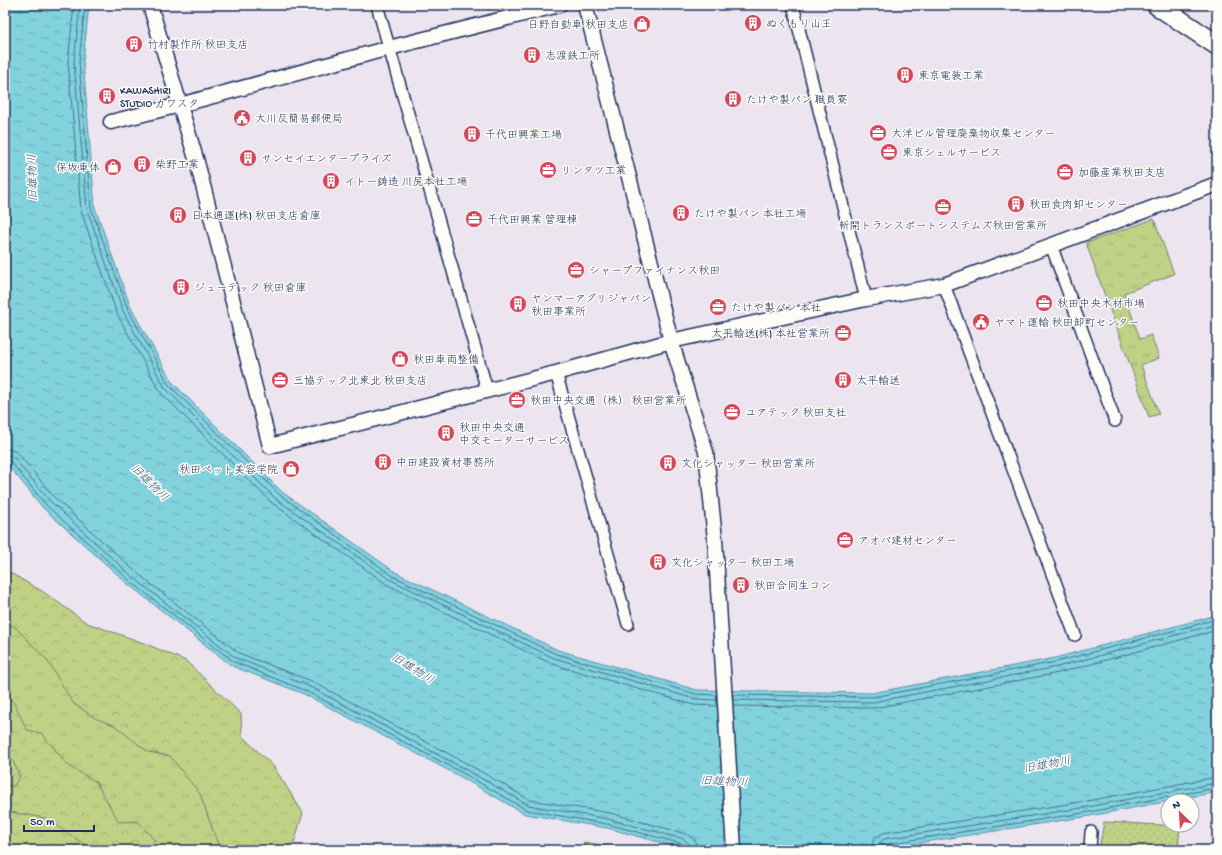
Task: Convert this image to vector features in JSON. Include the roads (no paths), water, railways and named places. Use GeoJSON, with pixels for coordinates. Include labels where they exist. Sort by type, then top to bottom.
{"type":"FeatureCollection","features":[{"type":"Feature","properties":{"kind":"highway"},"geometry":{"type":"LineString","coordinates":[[1157,5],[1217,45]]}},
{"type":"Feature","properties":{"kind":"highway"},"geometry":{"type":"LineString","coordinates":[[1179,5],[1217,30]]}},
{"type":"Feature","properties":{"kind":"street"},"geometry":{"type":"LineString","coordinates":[[150,5],[197,162],[270,446],[556,373],[671,341],[866,299],[944,285],[1217,184]]}},
{"type":"Feature","properties":{"kind":"street"},"geometry":{"type":"LineString","coordinates":[[377,5],[487,390]]}},
{"type":"Feature","properties":{"kind":"street"},"geometry":{"type":"LineString","coordinates":[[111,122],[180,105],[389,48],[559,5]]}},
{"type":"Feature","properties":{"kind":"street"},"geometry":{"type":"LineString","coordinates":[[585,5],[671,341],[706,452],[715,539],[734,850]]}},
{"type":"Feature","properties":{"kind":"street"},"geometry":{"type":"LineString","coordinates":[[793,5],[866,299]]}},
{"type":"Feature","properties":{"kind":"street"},"geometry":{"type":"LineString","coordinates":[[1051,245],[1115,421]]}},
{"type":"Feature","properties":{"kind":"street"},"geometry":{"type":"LineString","coordinates":[[944,285],[1075,635]]}},
{"type":"Feature","properties":{"kind":"street"},"geometry":{"type":"LineString","coordinates":[[556,373],[628,624]]}},
{"type":"Feature","properties":{"kind":"street"},"geometry":{"type":"LineString","coordinates":[[1090,850],[1091,832]]}},
{"type":"Feature","properties":{"kind":"water","name":"旧雄物川"},"geometry":{"type":"Polygon","coordinates":[[[5,5],[89,5],[83,61],[95,208],[131,308],[172,382],[282,492],[395,572],[558,650],[697,690],[872,693],[1055,658],[1217,615],[1217,792],[1200,795],[1200,793],[1160,793],[1160,803],[1090,816],[874,850],[688,850],[607,828],[525,814],[459,776],[304,694],[232,666],[128,584],[43,508],[5,461],[5,5]]]}},
{"type":"Feature","properties":{"kind":"place","name":"ぬくもり山王"},"geometry":{"type":"Point","coordinates":[753,23]}},
{"type":"Feature","properties":{"kind":"place","name":"日野自動車 秋田支店"},"geometry":{"type":"Point","coordinates":[642,24]}},
{"type":"Feature","properties":{"kind":"place","name":"竹村製作所 秋田支店"},"geometry":{"type":"Point","coordinates":[134,44]}},
{"type":"Feature","properties":{"kind":"place","name":"志渡鉄工所"},"geometry":{"type":"Point","coordinates":[532,55]}},
{"type":"Feature","properties":{"kind":"place","name":"東京電装工業"},"geometry":{"type":"Point","coordinates":[905,75]}},
{"type":"Feature","properties":{"kind":"place","name":"KAWASHIRI STUDIO カワスタ"},"geometry":{"type":"Point","coordinates":[107,96]}},
{"type":"Feature","properties":{"kind":"place","name":"たけや製パン 職員寮"},"geometry":{"type":"Point","coordinates":[733,99]}},
{"type":"Feature","properties":{"kind":"place","name":"大川反簡易郵便局"},"geometry":{"type":"Point","coordinates":[242,118]}},
{"type":"Feature","properties":{"kind":"place","name":"大洋ビル管理廃棄物収集センター"},"geometry":{"type":"Point","coordinates":[878,133]}},
{"type":"Feature","properties":{"kind":"place","name":"千代田興業工場"},"geometry":{"type":"Point","coordinates":[472,134]}},
{"type":"Feature","properties":{"kind":"place","name":"東京シェルサービス"},"geometry":{"type":"Point","coordinates":[889,152]}},
{"type":"Feature","properties":{"kind":"place","name":"サンセイエンタープライズ"},"geometry":{"type":"Point","coordinates":[248,158]}},
{"type":"Feature","properties":{"kind":"place","name":"柴野工業"},"geometry":{"type":"Point","coordinates":[142,164]}},
{"type":"Feature","properties":{"kind":"place","name":"保坂車体"},"geometry":{"type":"Point","coordinates":[113,167]}},
{"type":"Feature","properties":{"kind":"place","name":"リンタツ工業"},"geometry":{"type":"Point","coordinates":[548,170]}},
{"type":"Feature","properties":{"kind":"place","name":"加藤産業秋田支店"},"geometry":{"type":"Point","coordinates":[1065,172]}},
{"type":"Feature","properties":{"kind":"place","name":"イトー鋳造 川尻本社工場"},"geometry":{"type":"Point","coordinates":[331,181]}},
{"type":"Feature","properties":{"kind":"place","name":"秋田食肉卸センター"},"geometry":{"type":"Point","coordinates":[1016,204]}},
{"type":"Feature","properties":{"kind":"place","name":"新開トランスポートシステムズ秋田営業所"},"geometry":{"type":"Point","coordinates":[943,207]}},
{"type":"Feature","properties":{"kind":"place","name":"たけや製パン 本社工場"},"geometry":{"type":"Point","coordinates":[681,213]}},
{"type":"Feature","properties":{"kind":"place","name":"日本通運(株) 秋田支店倉庫"},"geometry":{"type":"Point","coordinates":[178,215]}},
{"type":"Feature","properties":{"kind":"place","name":"千代田興業 管理棟"},"geometry":{"type":"Point","coordinates":[474,219]}},
{"type":"Feature","properties":{"kind":"place","name":"シャープファイナンス秋田"},"geometry":{"type":"Point","coordinates":[576,270]}},
{"type":"Feature","properties":{"kind":"place","name":"ジューテック 秋田倉庫"},"geometry":{"type":"Point","coordinates":[181,287]}},
{"type":"Feature","properties":{"kind":"place","name":"秋田中央木材市場"},"geometry":{"type":"Point","coordinates":[1044,303]}},
{"type":"Feature","properties":{"kind":"place","name":"ヤンマーアグリジャパン 秋田事業所"},"geometry":{"type":"Point","coordinates":[518,304]}},
{"type":"Feature","properties":{"kind":"place","name":"たけや製パン 本社"},"geometry":{"type":"Point","coordinates":[718,307]}},
{"type":"Feature","properties":{"kind":"place","name":"ヤマト運輸 秋田卸町センター"},"geometry":{"type":"Point","coordinates":[981,322]}},
{"type":"Feature","properties":{"kind":"place","name":"太平輸送(株) 本社営業所"},"geometry":{"type":"Point","coordinates":[843,333]}},
{"type":"Feature","properties":{"kind":"place","name":"秋田車両整備"},"geometry":{"type":"Point","coordinates":[400,359]}},
{"type":"Feature","properties":{"kind":"place","name":"三協テック北東北 秋田支店"},"geometry":{"type":"Point","coordinates":[280,380]}},
{"type":"Feature","properties":{"kind":"place","name":"太平輸送"},"geometry":{"type":"Point","coordinates":[843,380]}},
{"type":"Feature","properties":{"kind":"place","name":"秋田中央交通（株） 秋田営業所"},"geometry":{"type":"Point","coordinates":[517,400]}},
{"type":"Feature","properties":{"kind":"place","name":"ユアテック 秋田支社"},"geometry":{"type":"Point","coordinates":[732,412]}},
{"type":"Feature","properties":{"kind":"place","name":"秋田中央交通 中交モーターサービス"},"geometry":{"type":"Point","coordinates":[446,433]}},
{"type":"Feature","properties":{"kind":"place","name":"中田建設資材事務所"},"geometry":{"type":"Point","coordinates":[383,462]}},
{"type":"Feature","properties":{"kind":"place","name":"文化シャッター 秋田営業所"},"geometry":{"type":"Point","coordinates":[668,463]}},
{"type":"Feature","properties":{"kind":"place","name":"秋田ペット美容学院"},"geometry":{"type":"Point","coordinates":[291,469]}},
{"type":"Feature","properties":{"kind":"place","name":"アオバ建材センター"},"geometry":{"type":"Point","coordinates":[845,540]}},
{"type":"Feature","properties":{"kind":"place","name":"文化シャッター 秋田工場"},"geometry":{"type":"Point","coordinates":[658,562]}},
{"type":"Feature","properties":{"kind":"place","name":"秋田合同生コン"},"geometry":{"type":"Point","coordinates":[741,585]}}]}
